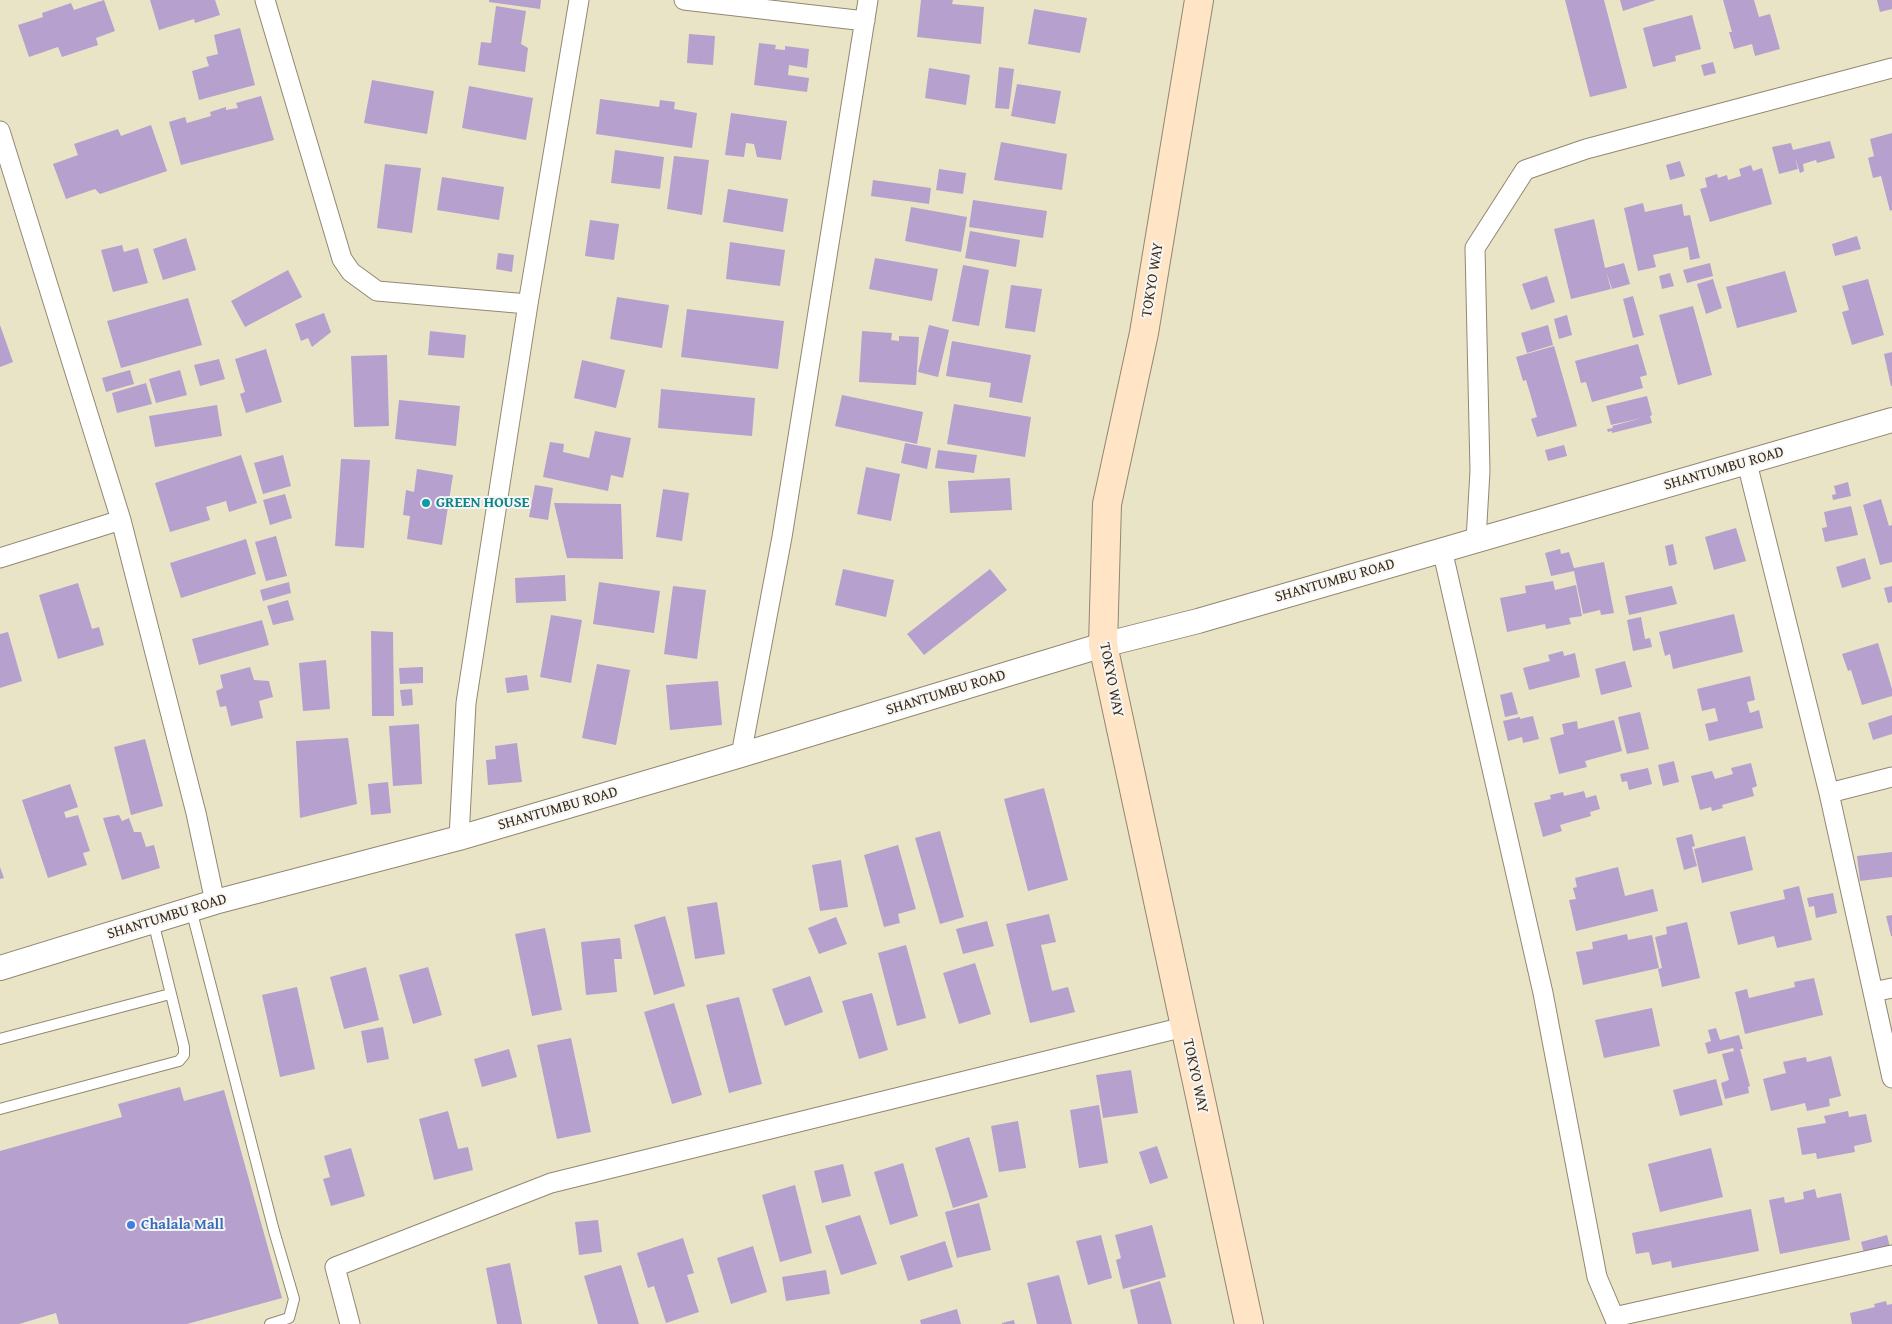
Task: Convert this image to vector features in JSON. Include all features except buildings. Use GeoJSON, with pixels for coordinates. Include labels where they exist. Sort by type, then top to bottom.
{"type":"FeatureCollection","features":[{"type":"Feature","properties":{"kind":"main road","name":"TOKYO WAY"},"geometry":{"type":"LineString","coordinates":[[1199,0],[1144,333],[1107,504],[1103,644],[1249,1324]]}},
{"type":"Feature","properties":{"kind":"street"},"geometry":{"type":"LineString","coordinates":[[265,0],[342,259],[351,272],[377,291],[528,304]]}},
{"type":"Feature","properties":{"kind":"street"},"geometry":{"type":"LineString","coordinates":[[459,838],[466,703],[528,304],[579,0]]}},
{"type":"Feature","properties":{"kind":"street"},"geometry":{"type":"LineString","coordinates":[[684,0],[865,21]]}},
{"type":"Feature","properties":{"kind":"street"},"geometry":{"type":"LineString","coordinates":[[740,756],[782,537],[868,0]]}},
{"type":"Feature","properties":{"kind":"street"},"geometry":{"type":"LineString","coordinates":[[1476,540],[1480,471],[1475,248],[1525,170],[1586,149],[1892,68]]}},
{"type":"Feature","properties":{"kind":"street"},"geometry":{"type":"LineString","coordinates":[[0,131],[121,520],[196,813],[215,902]]}},
{"type":"Feature","properties":{"kind":"street","name":"SHANTUMBU ROAD"},"geometry":{"type":"LineString","coordinates":[[0,968],[215,902],[459,838],[740,756],[1103,644],[1198,621],[1892,420]]}},
{"type":"Feature","properties":{"kind":"street"},"geometry":{"type":"LineString","coordinates":[[1747,463],[1829,793],[1892,1078]]}},
{"type":"Feature","properties":{"kind":"street"},"geometry":{"type":"LineString","coordinates":[[0,558],[121,520]]}},
{"type":"Feature","properties":{"kind":"street"},"geometry":{"type":"LineString","coordinates":[[1442,549],[1543,993],[1597,1277],[1615,1320],[1892,1255]]}},
{"type":"Feature","properties":{"kind":"street"},"geometry":{"type":"LineString","coordinates":[[1829,793],[1892,777]]}},
{"type":"Feature","properties":{"kind":"street"},"geometry":{"type":"LineString","coordinates":[[1873,992],[1892,988]]}},
{"type":"Feature","properties":{"kind":"street"},"geometry":{"type":"LineString","coordinates":[[350,1324],[335,1267],[552,1184],[1184,1027]]}},
{"type":"Feature","properties":{"kind":"lane"},"geometry":{"type":"LineString","coordinates":[[191,909],[274,1231],[294,1299],[289,1318],[270,1324]]}},
{"type":"Feature","properties":{"kind":"lane"},"geometry":{"type":"LineString","coordinates":[[0,1109],[180,1061],[184,1055],[184,1047],[153,921]]}},
{"type":"Feature","properties":{"kind":"lane"},"geometry":{"type":"LineString","coordinates":[[0,1039],[170,994]]}},
{"type":"Feature","properties":{"kind":"place","name":"GREEN HOUSE"},"geometry":{"type":"Point","coordinates":[426,503]}},
{"type":"Feature","properties":{"kind":"place","name":"Chalala Mall"},"geometry":{"type":"Point","coordinates":[131,1225]}}]}
